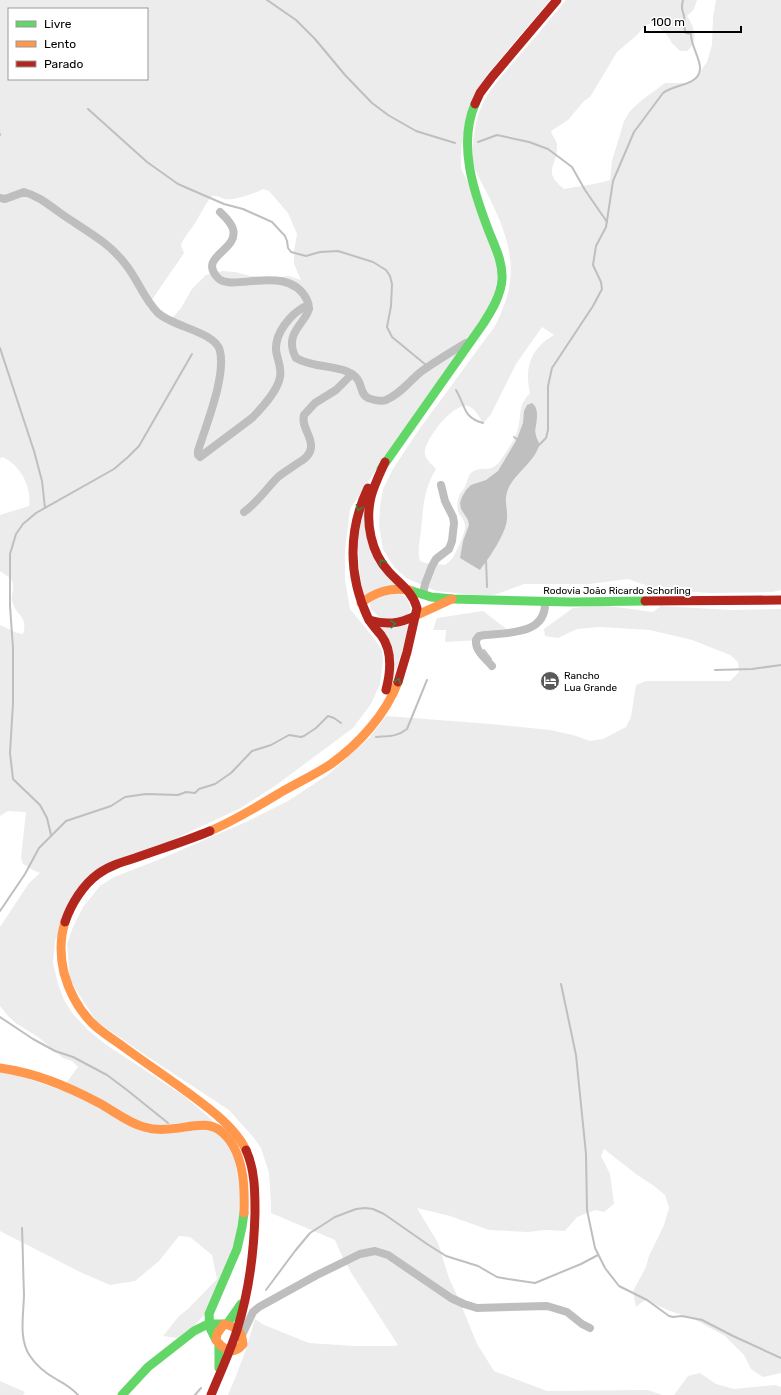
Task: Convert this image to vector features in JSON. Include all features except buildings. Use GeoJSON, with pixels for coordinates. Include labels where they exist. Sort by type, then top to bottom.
{"type":"FeatureCollection","features":[{"type":"Feature","properties":{"kind":"main road"},"geometry":{"type":"LineString","coordinates":[[306,778],[355,736],[380,706],[385,694],[390,677],[391,660],[386,643],[369,620],[361,603],[356,587],[352,563],[357,511],[367,489],[385,462],[472,340],[493,306],[501,287],[502,266],[480,202],[469,159],[468,129],[472,110],[482,90],[557,0]]}},
{"type":"Feature","properties":{"kind":"main road"},"geometry":{"type":"LineString","coordinates":[[211,1395],[220,1373],[233,1351],[240,1332],[255,1230],[253,1173],[244,1146],[217,1115],[189,1092],[128,1051],[92,1022],[72,994],[65,977],[61,958],[61,934],[66,917],[77,897],[95,876],[109,867],[176,844],[230,822],[317,773],[332,764],[349,749],[370,727],[386,706],[393,693],[402,668],[417,608],[415,599],[409,590],[388,570],[377,556],[370,537],[370,501],[385,462]]}},
{"type":"Feature","properties":{"kind":"main road"},"geometry":{"type":"LineString","coordinates":[[361,603],[377,592],[388,589],[409,590]]}},
{"type":"Feature","properties":{"kind":"main road","name":"Rodovia João Ricardo Schorling"},"geometry":{"type":"LineString","coordinates":[[409,590],[453,599],[546,601],[781,600]]}},
{"type":"Feature","properties":{"kind":"main road","name":"Rodovia João Ricardo Schorling"},"geometry":{"type":"LineString","coordinates":[[415,616],[453,599]]}},
{"type":"Feature","properties":{"kind":"main road"},"geometry":{"type":"LineString","coordinates":[[369,620],[385,624],[395,624],[406,621],[415,616]]}},
{"type":"Feature","properties":{"kind":"main road"},"geometry":{"type":"LineString","coordinates":[[0,1068],[17,1069],[68,1087],[145,1129],[168,1130],[209,1125],[216,1127],[226,1135],[234,1146],[242,1173],[244,1192],[243,1226],[237,1250],[209,1316],[208,1324],[212,1334],[218,1342]]}},
{"type":"Feature","properties":{"kind":"main road"},"geometry":{"type":"LineString","coordinates":[[220,1373],[218,1330],[226,1324],[246,1297]]}},
{"type":"Feature","properties":{"kind":"main road"},"geometry":{"type":"LineString","coordinates":[[212,1307],[215,1316],[240,1332]]}},
{"type":"Feature","properties":{"kind":"main road"},"geometry":{"type":"LineString","coordinates":[[122,1395],[148,1367],[194,1331],[208,1324],[226,1324]]}},
{"type":"Feature","properties":{"kind":"main road"},"geometry":{"type":"LineString","coordinates":[[183,1339],[202,1336],[218,1342],[233,1351]]}},
{"type":"Feature","properties":{"kind":"street"},"geometry":{"type":"LineString","coordinates":[[0,198],[5,200],[24,192],[51,206],[116,252],[128,267],[152,307],[163,318],[211,338],[217,344],[220,350],[220,373],[218,388],[198,450],[198,455],[200,457],[252,418],[260,410],[279,382],[281,376],[276,351],[276,342],[279,333],[285,324],[300,309],[304,307],[309,309]]}},
{"type":"Feature","properties":{"kind":"street"},"geometry":{"type":"LineString","coordinates":[[220,212],[228,221],[233,230],[233,237],[226,248],[212,264],[212,270],[217,278],[221,281],[228,282],[258,280],[283,281],[293,285],[306,298],[310,305],[309,312],[295,331],[292,338],[292,346],[296,358],[306,363],[328,366],[352,374],[360,382],[364,396],[375,400],[384,400],[393,396],[427,368],[472,340]]}},
{"type":"Feature","properties":{"kind":"street"},"geometry":{"type":"LineString","coordinates":[[244,512],[260,499],[279,476],[306,457],[311,446],[303,424],[304,415],[315,403],[336,390],[352,374]]}},
{"type":"Feature","properties":{"kind":"street"},"geometry":{"type":"LineString","coordinates":[[423,594],[432,566],[436,559],[449,549],[452,541],[454,523],[453,517],[445,501],[441,485]]}},
{"type":"Feature","properties":{"kind":"street"},"geometry":{"type":"LineString","coordinates":[[492,666],[476,646],[476,640],[479,636],[523,631],[533,626],[544,616],[546,601]]}},
{"type":"Feature","properties":{"kind":"street"},"geometry":{"type":"LineString","coordinates":[[240,1332],[253,1312],[259,1307],[317,1274],[360,1254],[374,1251],[388,1255],[451,1298],[464,1304],[477,1308],[547,1306],[567,1312],[582,1324],[590,1328]]}},
{"type":"Feature","properties":{"kind":"shaded area"},"geometry":{"type":"Polygon","coordinates":[[[0,0],[550,0],[487,75],[461,146],[461,168],[473,193],[499,270],[492,306],[382,461],[350,509],[345,550],[345,580],[350,609],[382,650],[383,661],[380,684],[371,704],[353,728],[275,786],[239,809],[92,877],[55,941],[53,963],[58,984],[64,1000],[73,1014],[88,1030],[105,1044],[184,1096],[227,1135],[233,1148],[246,1229],[205,1314],[194,1326],[177,1338],[163,1336],[179,1316],[189,1308],[217,1279],[212,1255],[190,1237],[179,1236],[159,1261],[135,1281],[110,1285],[82,1273],[0,1231],[0,1072],[14,1074],[61,1090],[78,1067],[72,1061],[63,1058],[38,1037],[17,1024],[0,1006],[0,927],[29,883],[40,873],[23,864],[21,857],[26,812],[8,811],[0,816],[0,625],[17,633],[23,634],[24,623],[23,619],[13,605],[12,581],[0,571],[0,515],[29,506],[29,491],[27,484],[14,465],[2,457],[0,459],[0,0]],[[263,189],[233,199],[212,196],[182,242],[181,245],[184,253],[147,307],[159,319],[169,322],[181,308],[192,289],[206,275],[223,271],[235,272],[250,276],[273,278],[289,276],[301,280],[294,264],[294,251],[297,234],[288,213],[269,191],[263,189]]]}},
{"type":"Feature","properties":{"kind":"shaded area"},"geometry":{"type":"Polygon","coordinates":[[[566,0],[697,0],[694,9],[687,16],[694,30],[694,39],[691,47],[687,51],[680,51],[672,43],[665,32],[651,23],[646,25],[636,36],[617,52],[590,97],[584,101],[568,120],[551,131],[557,146],[557,153],[552,168],[552,173],[557,183],[564,189],[610,180],[612,161],[624,121],[630,111],[665,83],[686,83],[696,77],[707,62],[712,45],[713,17],[716,0],[781,0],[781,590],[772,592],[710,593],[678,591],[662,594],[645,585],[628,579],[590,584],[524,584],[494,595],[476,595],[436,591],[406,578],[394,567],[383,549],[379,525],[383,489],[393,469],[418,431],[495,326],[508,292],[510,262],[504,232],[498,216],[477,175],[473,161],[474,138],[478,115],[487,96],[497,82],[566,0]],[[542,327],[516,364],[491,414],[483,424],[477,413],[472,408],[467,406],[461,407],[454,411],[440,424],[428,441],[425,449],[425,455],[428,461],[436,469],[429,483],[422,514],[419,546],[420,561],[445,565],[455,554],[465,529],[457,507],[460,494],[471,473],[497,465],[512,443],[519,426],[521,407],[530,393],[528,375],[531,359],[540,346],[554,335],[542,327]]]}},
{"type":"Feature","properties":{"kind":"shaded area"},"geometry":{"type":"Polygon","coordinates":[[[532,403],[537,410],[535,432],[539,446],[507,492],[507,519],[504,532],[480,570],[460,558],[463,541],[469,525],[468,520],[461,509],[460,503],[466,490],[471,485],[486,480],[498,471],[517,439],[523,423],[524,411],[527,405],[532,403]]]}},
{"type":"Feature","properties":{"kind":"shaded area"},"geometry":{"type":"Polygon","coordinates":[[[366,503],[367,540],[400,586],[362,596],[357,540],[366,503]]]}},
{"type":"Feature","properties":{"kind":"shaded area"},"geometry":{"type":"Polygon","coordinates":[[[402,594],[406,597],[411,609],[407,616],[382,620],[371,609],[370,603],[378,595],[402,594]]]}},
{"type":"Feature","properties":{"kind":"shaded area"},"geometry":{"type":"Polygon","coordinates":[[[601,605],[653,612],[661,606],[731,610],[781,609],[781,1373],[763,1377],[751,1369],[744,1355],[725,1336],[692,1318],[670,1311],[645,1300],[636,1307],[633,1291],[646,1267],[649,1256],[664,1225],[669,1208],[665,1195],[604,1149],[601,1156],[610,1174],[614,1204],[604,1212],[595,1210],[577,1217],[565,1231],[545,1230],[528,1232],[489,1230],[450,1216],[417,1208],[438,1243],[449,1278],[477,1344],[494,1371],[547,1391],[648,1390],[662,1395],[228,1395],[243,1357],[255,1319],[264,1325],[309,1343],[355,1346],[398,1345],[352,1274],[335,1240],[271,1213],[269,1173],[261,1148],[229,1110],[96,1021],[70,980],[67,944],[73,927],[83,907],[100,886],[114,877],[158,860],[246,822],[288,801],[329,774],[369,738],[386,716],[550,730],[573,735],[590,741],[603,739],[626,727],[631,717],[636,685],[646,681],[730,681],[739,672],[738,662],[730,655],[692,640],[650,630],[600,627],[577,629],[558,638],[545,636],[544,629],[573,608],[601,605]]]}},
{"type":"Feature","properties":{"kind":"shaded area"},"geometry":{"type":"Polygon","coordinates":[[[483,611],[509,631],[479,640],[445,642],[446,630],[433,630],[437,618],[483,611]]]}},
{"type":"Feature","properties":{"kind":"shaded area"},"geometry":{"type":"Polygon","coordinates":[[[410,625],[389,693],[382,628],[410,625]]]}},
{"type":"Feature","properties":{"kind":"shaded area"},"geometry":{"type":"Polygon","coordinates":[[[700,1373],[716,1384],[734,1389],[775,1385],[781,1387],[781,1395],[674,1395],[688,1376],[700,1373]]]}},
{"type":"Feature","properties":{"kind":"shaded area"},"geometry":{"type":"Polygon","coordinates":[[[0,1381],[25,1392],[23,1395],[0,1395],[0,1381]]]}},
{"type":"Feature","properties":{"kind":"waterway"},"geometry":{"type":"LineString","coordinates":[[267,0],[296,20],[372,103],[388,115],[416,131],[455,143]]}},
{"type":"Feature","properties":{"kind":"waterway"},"geometry":{"type":"LineString","coordinates":[[538,446],[546,438],[548,430],[548,386],[552,368],[593,306],[602,289],[601,282],[593,265],[596,246],[606,227],[613,181],[634,132],[663,93],[692,81],[700,71],[700,65],[693,46],[691,34],[686,33],[685,29],[682,7],[683,0]]}},
{"type":"Feature","properties":{"kind":"waterway"},"geometry":{"type":"LineString","coordinates":[[88,109],[147,162],[178,184],[224,204],[243,209],[272,222],[285,236],[288,248],[291,252],[306,256],[320,252],[338,251],[373,262],[386,270],[390,276],[392,284],[391,306],[387,327],[392,337],[426,365]]}},
{"type":"Feature","properties":{"kind":"waterway"},"geometry":{"type":"LineString","coordinates":[[478,142],[497,135],[529,142],[548,149],[572,167],[585,190],[607,222]]}},
{"type":"Feature","properties":{"kind":"waterway"},"geometry":{"type":"LineString","coordinates":[[0,348],[34,451],[42,481],[45,508]]}},
{"type":"Feature","properties":{"kind":"waterway"},"geometry":{"type":"LineString","coordinates":[[51,835],[47,818],[40,805],[13,779],[10,753],[13,703],[10,554],[16,534],[23,524],[36,513],[114,469],[139,446],[192,354]]}},
{"type":"Feature","properties":{"kind":"waterway"},"geometry":{"type":"LineString","coordinates":[[456,390],[465,410],[471,418],[483,423]]}},
{"type":"Feature","properties":{"kind":"waterway"},"geometry":{"type":"LineString","coordinates":[[514,437],[520,441]]}},
{"type":"Feature","properties":{"kind":"waterway"},"geometry":{"type":"LineString","coordinates":[[486,559],[487,587]]}},
{"type":"Feature","properties":{"kind":"waterway"},"geometry":{"type":"LineString","coordinates":[[484,650],[491,659]]}},
{"type":"Feature","properties":{"kind":"waterway"},"geometry":{"type":"LineString","coordinates":[[715,670],[752,669],[781,665]]}},
{"type":"Feature","properties":{"kind":"waterway"},"geometry":{"type":"LineString","coordinates":[[376,737],[396,735],[407,729],[427,680]]}},
{"type":"Feature","properties":{"kind":"waterway"},"geometry":{"type":"LineString","coordinates":[[0,911],[25,874],[39,848],[66,821],[111,806],[125,797],[146,794],[178,795],[186,792],[195,793],[199,789],[215,784],[231,773],[252,751],[271,745],[289,735],[304,736],[316,728],[328,716],[341,723]]}},
{"type":"Feature","properties":{"kind":"waterway"},"geometry":{"type":"LineString","coordinates":[[561,984],[576,1055],[586,1154],[587,1210],[595,1248],[605,1268],[619,1286],[647,1300],[669,1316],[682,1316],[702,1320],[781,1358]]}},
{"type":"Feature","properties":{"kind":"waterway"},"geometry":{"type":"LineString","coordinates":[[0,1017],[33,1039],[55,1051],[73,1057],[107,1075],[168,1123]]}},
{"type":"Feature","properties":{"kind":"waterway"},"geometry":{"type":"LineString","coordinates":[[266,1290],[310,1233],[335,1217],[356,1209],[365,1208],[373,1209],[384,1214],[446,1256],[478,1266],[497,1277],[535,1283],[581,1264],[598,1255]]}},
{"type":"Feature","properties":{"kind":"waterway"},"geometry":{"type":"LineString","coordinates":[[22,1228],[24,1293],[22,1326],[26,1349],[32,1359],[42,1369],[68,1386],[78,1395]]}},
{"type":"Feature","properties":{"kind":"waterway"},"geometry":{"type":"LineString","coordinates":[[195,1395],[201,1388]]}},
{"type":"Feature","properties":{"kind":"traffic: fast"},"geometry":{"type":"LineString","coordinates":[[381,469],[483,324],[493,308],[500,291],[502,279],[500,259],[477,199],[470,167],[468,135],[470,119],[475,104]]}},
{"type":"Feature","properties":{"kind":"traffic: fast"},"geometry":{"type":"LineString","coordinates":[[409,590],[431,597],[453,599],[571,602],[645,601]]}},
{"type":"Feature","properties":{"kind":"traffic: fast"},"geometry":{"type":"LineString","coordinates":[[216,1340],[210,1328],[209,1314],[237,1249],[244,1213]]}},
{"type":"Feature","properties":{"kind":"traffic: fast"},"geometry":{"type":"LineString","coordinates":[[227,1324],[241,1304]]}},
{"type":"Feature","properties":{"kind":"traffic: fast"},"geometry":{"type":"LineString","coordinates":[[122,1395],[148,1367],[194,1331],[208,1324],[224,1324]]}},
{"type":"Feature","properties":{"kind":"traffic: fast"},"geometry":{"type":"LineString","coordinates":[[219,1344],[219,1368]]}},
{"type":"Feature","properties":{"kind":"traffic: slow"},"geometry":{"type":"LineString","coordinates":[[361,603],[384,591],[396,589],[409,590]]}},
{"type":"Feature","properties":{"kind":"traffic: slow"},"geometry":{"type":"LineString","coordinates":[[415,616],[452,599]]}},
{"type":"Feature","properties":{"kind":"traffic: slow"},"geometry":{"type":"LineString","coordinates":[[210,831],[248,812],[331,764],[352,747],[379,717],[393,694],[398,682]]}},
{"type":"Feature","properties":{"kind":"traffic: slow"},"geometry":{"type":"LineString","coordinates":[[65,922],[61,947],[64,973],[75,1000],[82,1012],[102,1032],[183,1089],[227,1124],[238,1136],[246,1150]]}},
{"type":"Feature","properties":{"kind":"traffic: slow"},"geometry":{"type":"LineString","coordinates":[[0,1068],[26,1073],[63,1086],[99,1103],[132,1123],[144,1127],[174,1129],[192,1126],[212,1126],[223,1133],[230,1141],[239,1160],[242,1170],[244,1213]]}},
{"type":"Feature","properties":{"kind":"traffic: slow"},"geometry":{"type":"LineString","coordinates":[[224,1324],[235,1328],[240,1333],[243,1344],[236,1350],[232,1351],[225,1349],[216,1340],[217,1334],[224,1324]]}},
{"type":"Feature","properties":{"kind":"traffic: jam"},"geometry":{"type":"LineString","coordinates":[[475,104],[480,93],[492,77],[557,0]]}},
{"type":"Feature","properties":{"kind":"traffic: jam"},"geometry":{"type":"LineString","coordinates":[[385,462],[375,484],[369,507],[369,527],[371,537],[374,547],[383,564],[409,592],[417,608],[407,652],[398,682]]}},
{"type":"Feature","properties":{"kind":"traffic: jam"},"geometry":{"type":"LineString","coordinates":[[368,488],[361,504],[354,536],[354,569],[361,602],[368,618],[381,635],[388,648],[390,668],[386,690]]}},
{"type":"Feature","properties":{"kind":"traffic: jam"},"geometry":{"type":"LineString","coordinates":[[645,601],[781,600]]}},
{"type":"Feature","properties":{"kind":"traffic: jam"},"geometry":{"type":"LineString","coordinates":[[369,620],[381,623],[392,623],[403,621],[415,616]]}},
{"type":"Feature","properties":{"kind":"traffic: jam"},"geometry":{"type":"LineString","coordinates":[[65,922],[74,902],[83,889],[102,871],[111,866],[210,831]]}},
{"type":"Feature","properties":{"kind":"traffic: jam"},"geometry":{"type":"LineString","coordinates":[[211,1395],[237,1330],[245,1301],[250,1272],[255,1197],[253,1173],[246,1150]]}},
{"type":"Feature","properties":{"kind":"place","name":"Rancho Lua Grande"},"geometry":{"type":"Point","coordinates":[550,681]}}]}
